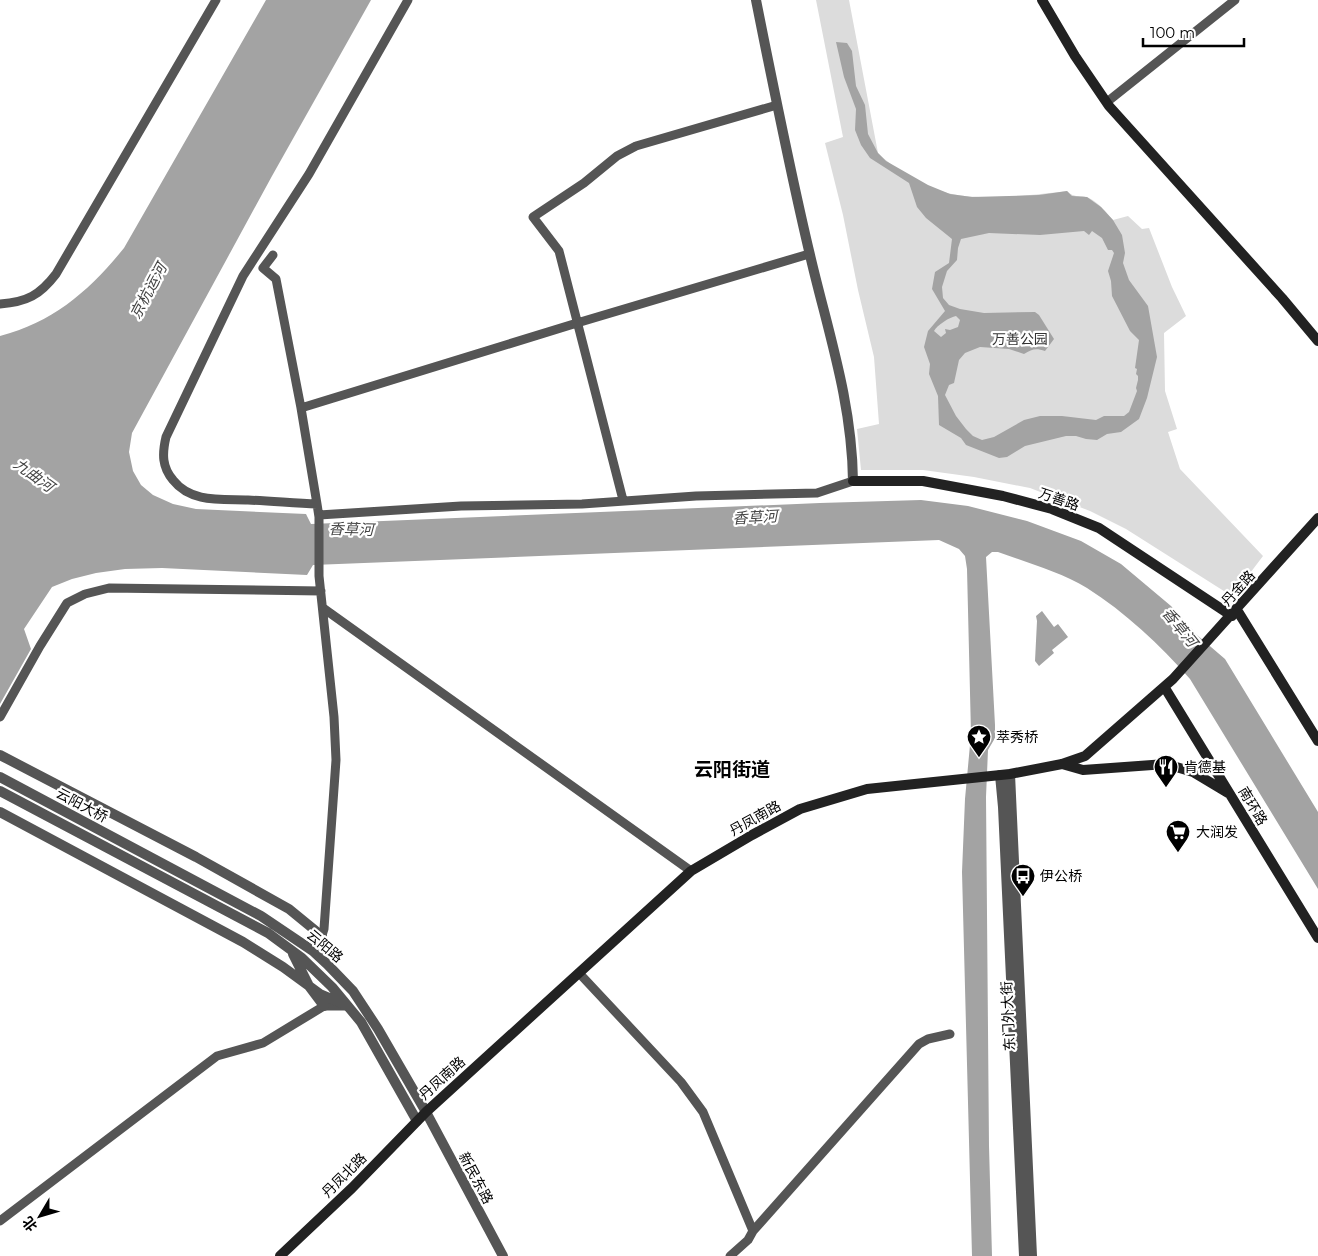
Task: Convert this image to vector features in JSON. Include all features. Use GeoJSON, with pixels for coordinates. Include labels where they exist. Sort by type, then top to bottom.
{"type":"FeatureCollection","features":[{"type":"Feature","properties":{"kind":"main road"},"geometry":{"type":"LineString","coordinates":[[1042,0],[1075,56],[1107,102],[1318,340]]}},
{"type":"Feature","properties":{"kind":"main road","name":"万善路"},"geometry":{"type":"LineString","coordinates":[[853,481],[923,481],[1003,496],[1052,509],[1099,528],[1234,613],[1318,741]]}},
{"type":"Feature","properties":{"kind":"main road","name":"丹金路"},"geometry":{"type":"LineString","coordinates":[[1165,688],[1318,518]]}},
{"type":"Feature","properties":{"kind":"main road","name":"丹凤南路"},"geometry":{"type":"LineString","coordinates":[[426,1112],[691,871],[752,835],[800,809],[867,789],[1005,774],[1062,764],[1085,756],[1165,688]]}},
{"type":"Feature","properties":{"kind":"main road","name":"南环路"},"geometry":{"type":"LineString","coordinates":[[1165,688],[1318,938]]}},
{"type":"Feature","properties":{"kind":"main road"},"geometry":{"type":"LineString","coordinates":[[1062,764],[1083,770],[1166,764],[1193,772],[1230,795]]}},
{"type":"Feature","properties":{"kind":"main road","name":"丹凤北路"},"geometry":{"type":"LineString","coordinates":[[280,1256],[352,1188],[426,1112]]}},
{"type":"Feature","properties":{"kind":"street"},"geometry":{"type":"LineString","coordinates":[[0,304],[15,303],[30,298],[42,291],[56,274],[216,0]]}},
{"type":"Feature","properties":{"kind":"street"},"geometry":{"type":"LineString","coordinates":[[317,504],[213,499],[191,495],[179,488],[165,468],[164,445],[166,437],[243,276],[309,174],[408,0]]}},
{"type":"Feature","properties":{"kind":"street"},"geometry":{"type":"LineString","coordinates":[[319,516],[461,506],[572,504],[696,496],[817,493],[853,481],[852,448],[847,407],[810,254],[756,0]]}},
{"type":"Feature","properties":{"kind":"street"},"geometry":{"type":"LineString","coordinates":[[1107,102],[1235,0]]}},
{"type":"Feature","properties":{"kind":"street"},"geometry":{"type":"LineString","coordinates":[[623,500],[559,251],[533,217],[584,183],[617,156],[636,146],[777,105]]}},
{"type":"Feature","properties":{"kind":"street"},"geometry":{"type":"LineString","coordinates":[[273,254],[263,268],[276,279],[301,408],[319,516],[319,576],[334,717],[336,760],[324,929],[316,954]]}},
{"type":"Feature","properties":{"kind":"street"},"geometry":{"type":"LineString","coordinates":[[301,408],[810,254]]}},
{"type":"Feature","properties":{"kind":"street"},"geometry":{"type":"LineString","coordinates":[[0,717],[67,603],[85,594],[109,588],[321,591]]}},
{"type":"Feature","properties":{"kind":"street"},"geometry":{"type":"LineString","coordinates":[[322,608],[691,871]]}},
{"type":"Feature","properties":{"kind":"street"},"geometry":{"type":"LineString","coordinates":[[0,755],[196,857],[289,909],[322,936]]}},
{"type":"Feature","properties":{"kind":"street","name":"东门外大街"},"geometry":{"type":"LineString","coordinates":[[1005,774],[1004,816],[1024,1256]]}},
{"type":"Feature","properties":{"kind":"street","name":"东门外大街"},"geometry":{"type":"LineString","coordinates":[[1005,774],[1032,1256]]}},
{"type":"Feature","properties":{"kind":"street","name":"云阳大桥"},"geometry":{"type":"LineString","coordinates":[[0,777],[152,857]]}},
{"type":"Feature","properties":{"kind":"street","name":"云阳大桥"},"geometry":{"type":"LineString","coordinates":[[0,791],[145,867]]}},
{"type":"Feature","properties":{"kind":"street"},"geometry":{"type":"LineString","coordinates":[[0,812],[243,942],[320,994],[347,1006]]}},
{"type":"Feature","properties":{"kind":"street","name":"云阳路"},"geometry":{"type":"LineString","coordinates":[[152,857],[261,916],[316,954],[353,991],[378,1029],[426,1112]]}},
{"type":"Feature","properties":{"kind":"street","name":"云阳路"},"geometry":{"type":"LineString","coordinates":[[145,867],[268,934],[292,951],[332,987],[361,1022],[417,1121]]}},
{"type":"Feature","properties":{"kind":"street"},"geometry":{"type":"LineString","coordinates":[[292,951],[309,986],[324,1006]]}},
{"type":"Feature","properties":{"kind":"street"},"geometry":{"type":"LineString","coordinates":[[579,973],[682,1082],[703,1112],[753,1231]]}},
{"type":"Feature","properties":{"kind":"street"},"geometry":{"type":"LineString","coordinates":[[0,1221],[217,1056],[264,1043],[324,1006],[347,1006]]}},
{"type":"Feature","properties":{"kind":"street"},"geometry":{"type":"LineString","coordinates":[[730,1256],[748,1240],[753,1231],[919,1044],[928,1039],[950,1034]]}},
{"type":"Feature","properties":{"kind":"street","name":"新民东路"},"geometry":{"type":"LineString","coordinates":[[426,1112],[503,1256]]}},
{"type":"Feature","properties":{"kind":"green space","name":"万善公园"},"geometry":{"type":"Polygon","coordinates":[[[816,0],[849,0],[878,153],[893,166],[933,188],[965,196],[1009,197],[1067,191],[1075,196],[1093,200],[1113,220],[1128,216],[1142,229],[1149,228],[1172,287],[1186,316],[1164,333],[1165,391],[1177,429],[1168,432],[1180,469],[1263,556],[1238,589],[1227,593],[1126,529],[1090,511],[1030,488],[974,477],[923,470],[861,470],[857,429],[879,424],[874,357],[825,143],[843,137],[816,0]]]}},
{"type":"Feature","properties":{"kind":"water"},"geometry":{"type":"Polygon","coordinates":[[[266,0],[371,0],[272,176],[132,433],[129,452],[133,471],[141,485],[153,495],[173,504],[196,509],[306,514],[311,524],[921,500],[968,506],[1027,521],[1081,541],[1121,564],[1171,606],[1197,635],[1225,659],[1318,812],[1318,889],[1190,679],[1167,654],[1115,608],[1077,582],[998,552],[992,552],[986,557],[995,725],[995,738],[988,750],[986,797],[989,1146],[992,1256],[972,1256],[962,872],[965,799],[971,734],[967,569],[965,556],[959,549],[939,540],[313,565],[307,575],[162,568],[125,569],[96,573],[72,579],[52,587],[24,629],[31,649],[0,704],[0,336],[37,322],[70,303],[98,278],[124,248],[266,0]]]}},
{"type":"Feature","properties":{"kind":"water"},"geometry":{"type":"Polygon","coordinates":[[[836,42],[847,43],[852,51],[856,86],[865,105],[868,134],[878,153],[886,161],[928,185],[950,194],[972,197],[1039,195],[1067,191],[1072,196],[1087,197],[1101,207],[1113,220],[1122,235],[1125,253],[1123,263],[1129,280],[1148,306],[1157,357],[1147,398],[1139,419],[1121,432],[1107,434],[1097,440],[1066,436],[1025,446],[1007,457],[999,458],[966,445],[961,438],[939,425],[938,396],[929,374],[930,364],[924,347],[928,331],[945,311],[932,289],[935,272],[949,263],[952,239],[926,218],[917,207],[909,183],[870,158],[861,145],[855,130],[856,109],[844,77],[836,42]],[[1084,231],[1040,235],[989,233],[961,239],[957,260],[947,271],[942,287],[943,298],[949,305],[984,313],[1035,312],[1039,315],[1054,339],[1045,351],[1034,350],[1024,354],[1009,349],[980,347],[965,353],[959,360],[954,383],[949,385],[945,395],[956,416],[973,436],[982,440],[994,437],[1024,420],[1040,416],[1062,416],[1096,420],[1104,416],[1124,416],[1129,412],[1137,391],[1138,376],[1136,374],[1137,369],[1135,368],[1139,340],[1130,331],[1112,296],[1108,271],[1114,253],[1112,250],[1108,250],[1102,238],[1092,231],[1089,235],[1084,231]],[[956,316],[938,326],[934,331],[941,337],[946,333],[945,329],[950,330],[958,327],[960,320],[956,316]]]}},
{"type":"Feature","properties":{"kind":"water"},"geometry":{"type":"Polygon","coordinates":[[[1042,611],[1054,627],[1058,624],[1068,637],[1052,650],[1054,653],[1039,666],[1035,661],[1036,616],[1042,611]]]}},
{"type":"Feature","properties":{"kind":"place","name":"萃秀桥"},"geometry":{"type":"Point","coordinates":[979,758]}},
{"type":"Feature","properties":{"kind":"place","name":"肯德基"},"geometry":{"type":"Point","coordinates":[1166,788]}},
{"type":"Feature","properties":{"kind":"place","name":"大润发"},"geometry":{"type":"Point","coordinates":[1178,853]}},
{"type":"Feature","properties":{"kind":"place","name":"伊公桥"},"geometry":{"type":"Point","coordinates":[1023,897]}},
{"type":"Feature","properties":{"kind":"district","name":"云阳街道"},"geometry":{"type":"Point","coordinates":[732,769]}},
{"type":"Feature","properties":{"kind":"water label","name":"京杭运河"},"geometry":{"type":"Point","coordinates":[148,291]}},
{"type":"Feature","properties":{"kind":"water label","name":"九曲河"},"geometry":{"type":"Point","coordinates":[34,475]}},
{"type":"Feature","properties":{"kind":"water label","name":"香草河"},"geometry":{"type":"Point","coordinates":[755,517]}},
{"type":"Feature","properties":{"kind":"water label","name":"香草河"},"geometry":{"type":"Point","coordinates":[351,529]}},
{"type":"Feature","properties":{"kind":"water label","name":"香草河"},"geometry":{"type":"Point","coordinates":[1180,627]}}]}
